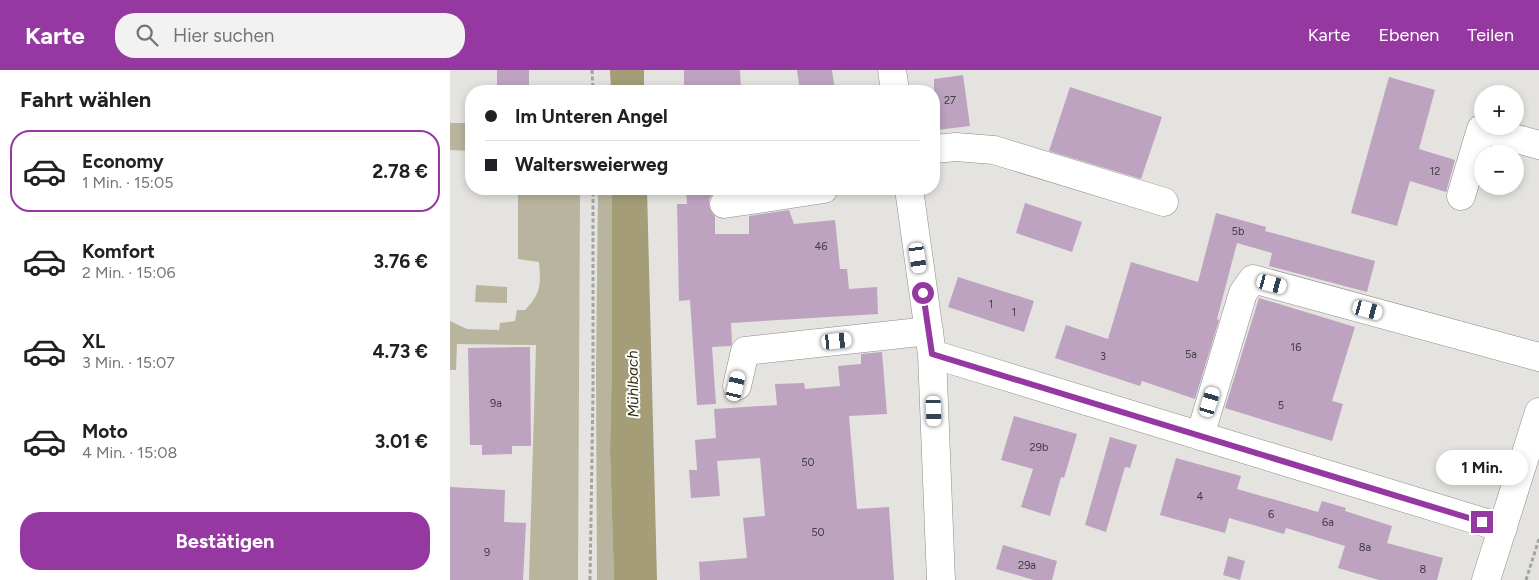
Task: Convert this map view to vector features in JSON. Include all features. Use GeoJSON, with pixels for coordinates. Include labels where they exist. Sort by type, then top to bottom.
{"type":"FeatureCollection","features":[{"type":"Feature","properties":{"kind":"street"},"geometry":{"type":"LineString","coordinates":[[892,70],[894,85]]}},
{"type":"Feature","properties":{"kind":"street"},"geometry":{"type":"LineString","coordinates":[[1461,196],[1481,129],[1539,145]]}},
{"type":"Feature","properties":{"kind":"street"},"geometry":{"type":"LineString","coordinates":[[940,149],[956,147],[994,150],[1164,202]]}},
{"type":"Feature","properties":{"kind":"street"},"geometry":{"type":"LineString","coordinates":[[724,204],[784,195]]}},
{"type":"Feature","properties":{"kind":"street"},"geometry":{"type":"LineString","coordinates":[[910,195],[930,343],[941,580]]}},
{"type":"Feature","properties":{"kind":"street"},"geometry":{"type":"LineString","coordinates":[[1200,436],[1243,293],[1253,279],[1539,356]]}},
{"type":"Feature","properties":{"kind":"street"},"geometry":{"type":"LineString","coordinates":[[736,386],[745,351],[930,343],[1200,436],[1503,528]]}},
{"type":"Feature","properties":{"kind":"street"},"geometry":{"type":"LineString","coordinates":[[1486,580],[1539,412]]}},
{"type":"Feature","properties":{"kind":"path"},"geometry":{"type":"LineString","coordinates":[[592,70],[592,85]]}},
{"type":"Feature","properties":{"kind":"path"},"geometry":{"type":"LineString","coordinates":[[590,580],[593,392],[593,195]]}},
{"type":"Feature","properties":{"kind":"path"},"geometry":{"type":"LineString","coordinates":[[1526,580],[1539,539]]}},
{"type":"Feature","properties":{"kind":"shaded area"},"geometry":{"type":"Polygon","coordinates":[[[450,123],[465,123],[465,151],[450,150],[450,123]]]}},
{"type":"Feature","properties":{"kind":"shaded area"},"geometry":{"type":"Polygon","coordinates":[[[518,195],[580,195],[578,580],[529,580],[536,345],[457,344],[456,370],[450,370],[450,321],[467,329],[499,330],[500,323],[515,321],[517,310],[525,310],[534,299],[540,283],[539,262],[518,259],[518,195]]]}},
{"type":"Feature","properties":{"kind":"shaded area"},"geometry":{"type":"Polygon","coordinates":[[[598,195],[612,195],[610,451],[614,580],[597,580],[596,370],[598,195]]]}},
{"type":"Feature","properties":{"kind":"shaded area"},"geometry":{"type":"Polygon","coordinates":[[[476,285],[507,287],[507,303],[475,302],[476,285]]]}},
{"type":"Feature","properties":{"kind":"water"},"geometry":{"type":"Polygon","coordinates":[[[610,70],[644,70],[644,85],[611,85],[610,70]]]}},
{"type":"Feature","properties":{"kind":"water","name":"Mühlbach"},"geometry":{"type":"Polygon","coordinates":[[[612,195],[647,195],[657,580],[614,580],[610,451],[612,195]]]}},
{"type":"Feature","properties":{"kind":"building"},"geometry":{"type":"Polygon","coordinates":[[[497,70],[529,70],[529,85],[497,85],[497,70]]]}},
{"type":"Feature","properties":{"kind":"building"},"geometry":{"type":"Polygon","coordinates":[[[684,70],[740,70],[741,85],[684,85],[684,70]]]}},
{"type":"Feature","properties":{"kind":"building"},"geometry":{"type":"Polygon","coordinates":[[[797,70],[832,70],[834,85],[799,85],[797,70]]]}},
{"type":"Feature","properties":{"kind":"building"},"geometry":{"type":"Polygon","coordinates":[[[963,75],[970,126],[940,130],[940,85],[934,85],[934,79],[963,75]]]}},
{"type":"Feature","properties":{"kind":"building"},"geometry":{"type":"Polygon","coordinates":[[[1389,77],[1435,90],[1419,149],[1455,160],[1446,192],[1410,181],[1397,226],[1351,213],[1389,77]]]}},
{"type":"Feature","properties":{"kind":"building"},"geometry":{"type":"Polygon","coordinates":[[[1070,87],[1162,117],[1141,179],[1049,151],[1070,87]]]}},
{"type":"Feature","properties":{"kind":"building"},"geometry":{"type":"Polygon","coordinates":[[[686,195],[712,195],[709,199],[709,206],[715,216],[715,234],[749,234],[749,216],[789,210],[794,224],[835,220],[840,269],[847,269],[849,289],[877,287],[878,314],[731,323],[731,346],[712,347],[716,404],[697,405],[690,300],[679,301],[677,204],[687,204],[686,195]]]}},
{"type":"Feature","properties":{"kind":"building"},"geometry":{"type":"Polygon","coordinates":[[[1025,203],[1082,222],[1072,252],[1016,233],[1025,203]]]}},
{"type":"Feature","properties":{"kind":"building"},"geometry":{"type":"Polygon","coordinates":[[[1216,213],[1266,227],[1265,231],[1375,261],[1367,292],[1269,266],[1272,253],[1237,243],[1217,319],[1219,320],[1195,399],[1142,381],[1140,386],[1055,358],[1066,325],[1108,339],[1131,262],[1198,282],[1216,213]]]}},
{"type":"Feature","properties":{"kind":"building"},"geometry":{"type":"Polygon","coordinates":[[[958,277],[1034,301],[1024,332],[948,307],[958,277]]]}},
{"type":"Feature","properties":{"kind":"building"},"geometry":{"type":"Polygon","coordinates":[[[1259,298],[1355,327],[1332,401],[1343,404],[1332,441],[1225,408],[1259,298]]]}},
{"type":"Feature","properties":{"kind":"building"},"geometry":{"type":"Polygon","coordinates":[[[530,347],[531,446],[512,446],[512,454],[482,455],[482,445],[470,445],[468,348],[530,347]]]}},
{"type":"Feature","properties":{"kind":"building"},"geometry":{"type":"Polygon","coordinates":[[[882,352],[887,414],[849,416],[857,509],[889,507],[894,580],[700,580],[699,562],[747,558],[743,518],[765,516],[760,458],[717,461],[720,496],[691,498],[689,470],[697,470],[695,440],[716,438],[714,409],[777,405],[775,384],[804,383],[805,389],[840,386],[838,366],[861,364],[861,354],[882,352]]]}},
{"type":"Feature","properties":{"kind":"building"},"geometry":{"type":"Polygon","coordinates":[[[1014,416],[1077,434],[1064,478],[1061,477],[1050,516],[1021,507],[1033,469],[1001,460],[1014,416]]]}},
{"type":"Feature","properties":{"kind":"building"},"geometry":{"type":"Polygon","coordinates":[[[1110,437],[1137,445],[1130,468],[1125,467],[1106,532],[1085,525],[1110,437]]]}},
{"type":"Feature","properties":{"kind":"building"},"geometry":{"type":"Polygon","coordinates":[[[1176,458],[1241,476],[1237,489],[1318,512],[1322,501],[1346,508],[1345,511],[1392,526],[1387,543],[1443,558],[1437,580],[1379,580],[1338,568],[1345,546],[1286,528],[1284,534],[1229,518],[1225,533],[1160,515],[1176,458]]]}},
{"type":"Feature","properties":{"kind":"building"},"geometry":{"type":"Polygon","coordinates":[[[450,487],[505,490],[504,522],[526,523],[523,580],[450,580],[450,487]]]}},
{"type":"Feature","properties":{"kind":"building"},"geometry":{"type":"Polygon","coordinates":[[[1003,545],[1057,561],[1052,580],[1034,580],[996,569],[1003,545]]]}},
{"type":"Feature","properties":{"kind":"building"},"geometry":{"type":"Polygon","coordinates":[[[1228,556],[1245,561],[1240,580],[1223,575],[1228,556]]]}},
{"type":"Feature","properties":{"kind":"route"},"geometry":{"type":"LineString","coordinates":[[923,293],[932,354],[1482,522]]}}]}
